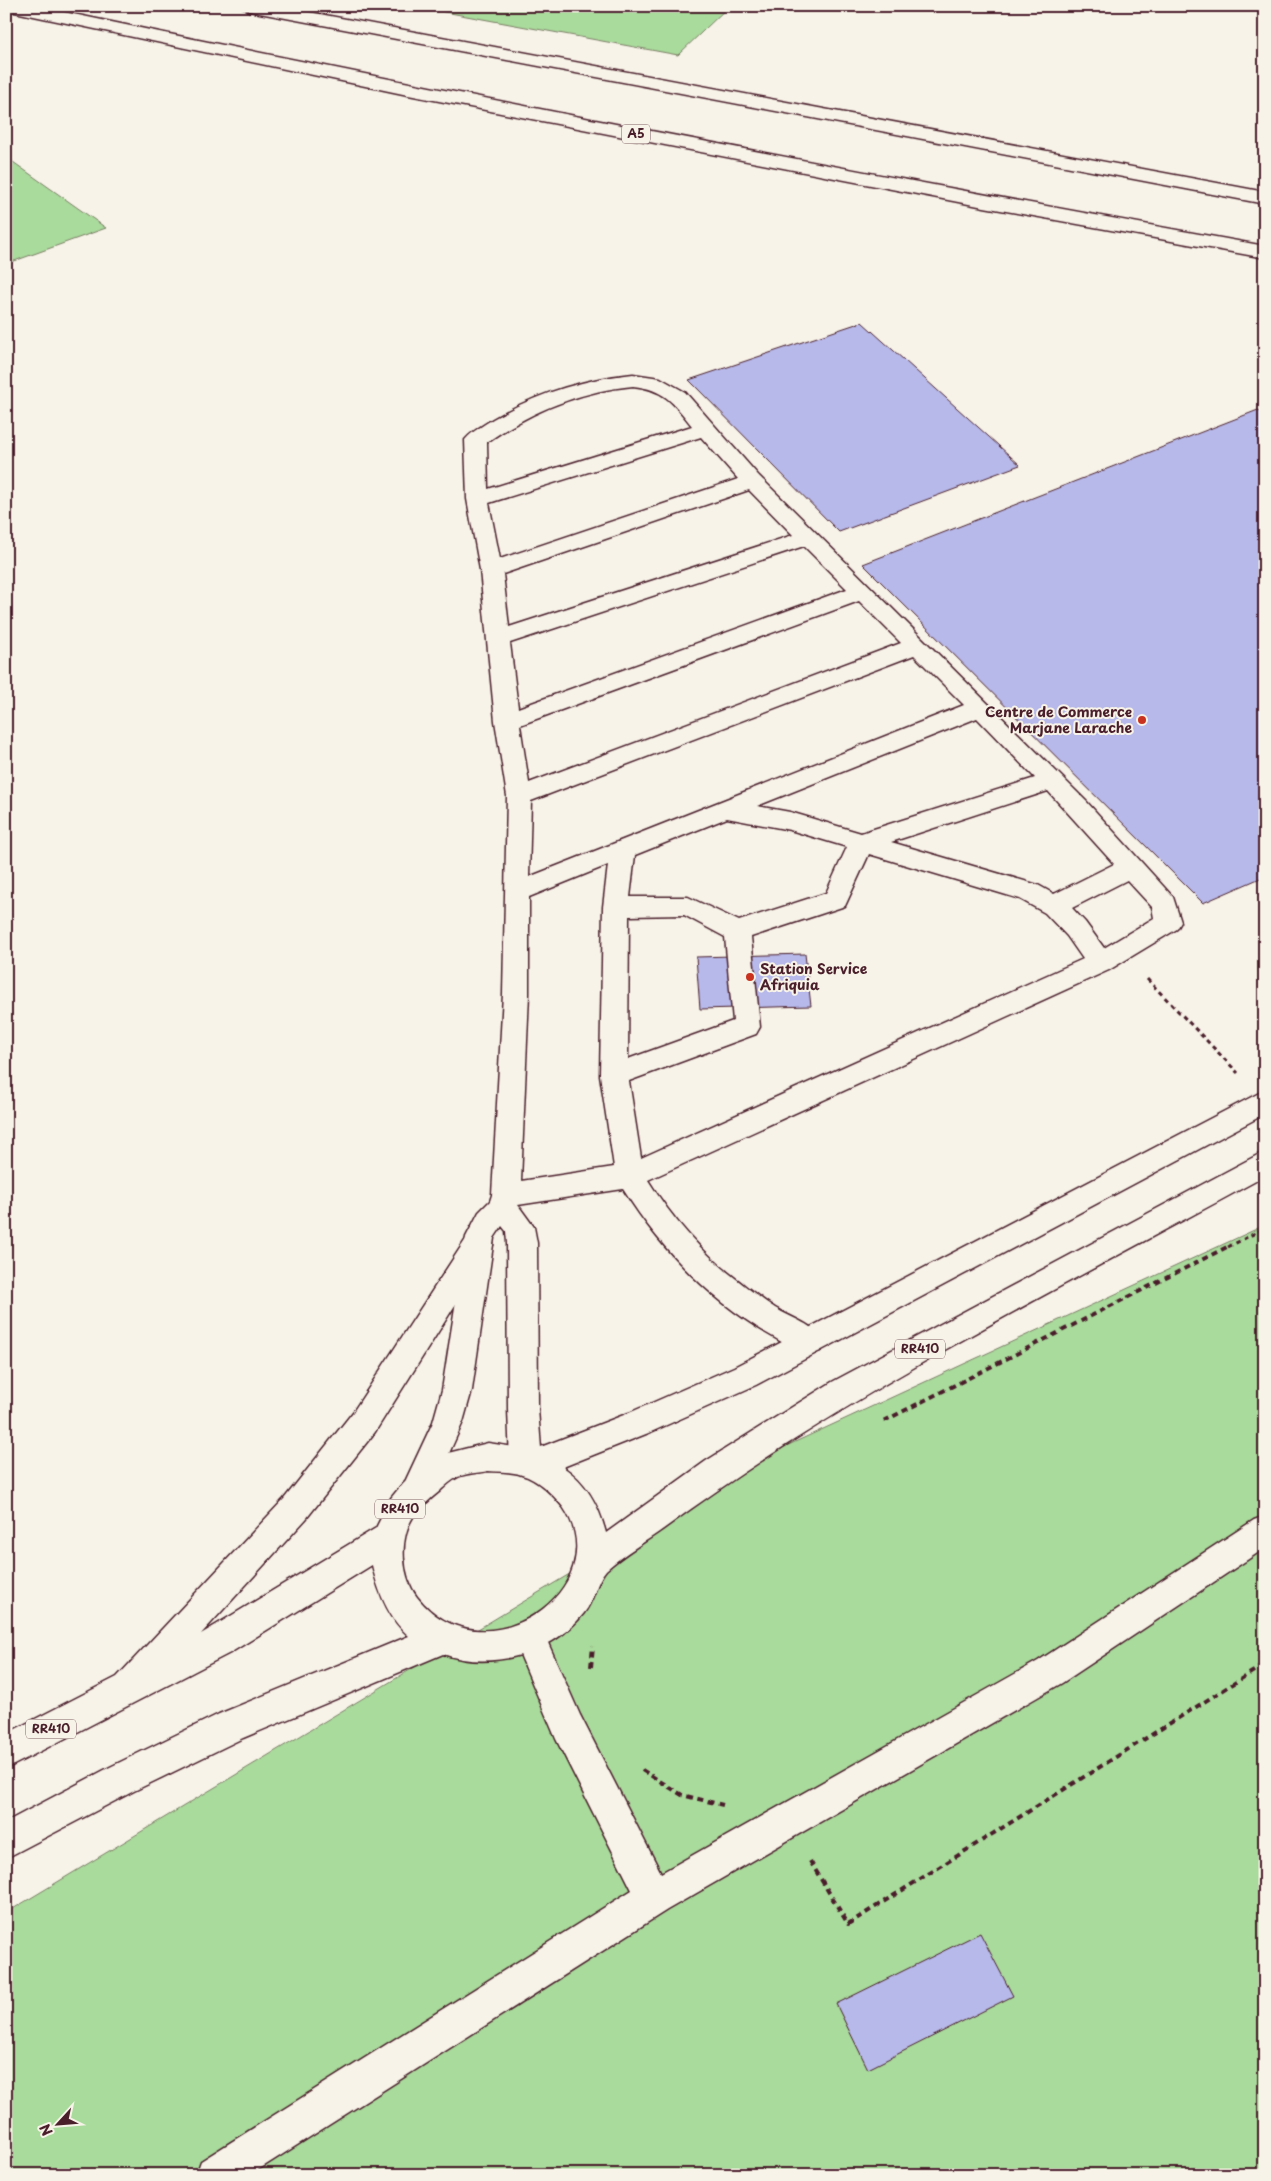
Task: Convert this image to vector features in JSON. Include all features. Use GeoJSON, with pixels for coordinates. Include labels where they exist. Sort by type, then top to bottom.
{"type":"FeatureCollection","features":[{"type":"Feature","properties":{"kind":"main road","name":"A5"},"geometry":{"type":"LineString","coordinates":[[10,6],[403,88],[984,201],[1265,252]]}},
{"type":"Feature","properties":{"kind":"main road"},"geometry":{"type":"LineString","coordinates":[[248,6],[1265,198]]}},
{"type":"Feature","properties":{"kind":"main road"},"geometry":{"type":"LineString","coordinates":[[127,1690],[295,1509],[364,1422],[478,1245],[489,1220],[505,1201],[630,1176],[1110,957],[1168,922],[1164,904],[1052,781],[753,481],[675,394],[655,382],[634,380],[610,382],[560,395],[496,424],[476,440],[478,499],[491,570],[500,638],[507,721],[519,796],[516,892],[516,994],[505,1201],[520,1227],[522,1243],[523,1409],[529,1463]]}},
{"type":"Feature","properties":{"kind":"main road"},"geometry":{"type":"LineString","coordinates":[[478,499],[705,428]]}},
{"type":"Feature","properties":{"kind":"main road"},"geometry":{"type":"LineString","coordinates":[[491,570],[753,481]]}},
{"type":"Feature","properties":{"kind":"main road"},"geometry":{"type":"LineString","coordinates":[[500,638],[809,537]]}},
{"type":"Feature","properties":{"kind":"main road"},"geometry":{"type":"LineString","coordinates":[[507,721],[864,591]]}},
{"type":"Feature","properties":{"kind":"main road"},"geometry":{"type":"LineString","coordinates":[[519,796],[918,645]]}},
{"type":"Feature","properties":{"kind":"main road"},"geometry":{"type":"LineString","coordinates":[[516,892],[980,708]]}},
{"type":"Feature","properties":{"kind":"main road"},"geometry":{"type":"LineString","coordinates":[[616,906],[688,906],[737,932],[836,899],[862,842],[1052,781]]}},
{"type":"Feature","properties":{"kind":"main road"},"geometry":{"type":"LineString","coordinates":[[724,809],[790,821],[1029,892],[1054,906],[1076,929],[1110,957]]}},
{"type":"Feature","properties":{"kind":"main road"},"geometry":{"type":"LineString","coordinates":[[623,849],[616,906],[614,1075],[630,1176],[654,1214],[697,1262],[763,1316],[809,1342]]}},
{"type":"Feature","properties":{"kind":"main road"},"geometry":{"type":"LineString","coordinates":[[1054,906],[1130,867]]}},
{"type":"Feature","properties":{"kind":"main road"},"geometry":{"type":"LineString","coordinates":[[614,1075],[747,1027],[737,932]]}},
{"type":"Feature","properties":{"kind":"main road","name":"RR410"},"geometry":{"type":"LineString","coordinates":[[529,1463],[678,1408],[745,1376],[1265,1101]]}},
{"type":"Feature","properties":{"kind":"main road","name":"RR410"},"geometry":{"type":"LineString","coordinates":[[592,1562],[717,1470],[835,1396],[1265,1162]]}},
{"type":"Feature","properties":{"kind":"main road"},"geometry":{"type":"LineString","coordinates":[[419,1486],[448,1422],[457,1390],[478,1245]]}},
{"type":"Feature","properties":{"kind":"main road","name":"RR410"},"geometry":{"type":"LineString","coordinates":[[488,1457],[529,1463],[560,1480],[580,1503],[591,1531],[592,1562],[580,1596],[555,1623],[529,1638],[500,1646],[470,1646],[442,1638],[416,1621],[397,1596],[387,1568],[388,1538],[404,1502],[419,1486],[450,1466],[488,1457]]}},
{"type":"Feature","properties":{"kind":"main road"},"geometry":{"type":"LineString","coordinates":[[215,2175],[654,1897],[1050,1672],[1265,1530]]}},
{"type":"Feature","properties":{"kind":"main road","name":"RR410"},"geometry":{"type":"LineString","coordinates":[[6,1752],[226,1637],[388,1538]]}},
{"type":"Feature","properties":{"kind":"main road"},"geometry":{"type":"LineString","coordinates":[[6,1841],[122,1780],[231,1726],[442,1638]]}},
{"type":"Feature","properties":{"kind":"main road"},"geometry":{"type":"LineString","coordinates":[[529,1638],[568,1727],[654,1897]]}},
{"type":"Feature","properties":{"kind":"path"},"geometry":{"type":"LineString","coordinates":[[1110,957],[1244,1080]]}},
{"type":"Feature","properties":{"kind":"path"},"geometry":{"type":"LineString","coordinates":[[875,1425],[1265,1228]]}},
{"type":"Feature","properties":{"kind":"path"},"geometry":{"type":"LineString","coordinates":[[592,1674],[594,1636]]}},
{"type":"Feature","properties":{"kind":"path"},"geometry":{"type":"LineString","coordinates":[[786,1822],[848,1924],[1265,1664]]}},
{"type":"Feature","properties":{"kind":"path"},"geometry":{"type":"LineString","coordinates":[[638,1766],[644,1772],[682,1795],[724,1805],[733,1803]]}},
{"type":"Feature","properties":{"kind":"green space"},"geometry":{"type":"Polygon","coordinates":[[[412,6],[729,6],[678,55],[412,6]]]}},
{"type":"Feature","properties":{"kind":"green space"},"geometry":{"type":"Polygon","coordinates":[[[6,157],[106,228],[6,264],[6,157]]]}},
{"type":"Feature","properties":{"kind":"green space"},"geometry":{"type":"Polygon","coordinates":[[[1265,1225],[1265,2175],[6,2175],[6,1913],[769,1454],[1265,1225]]]}},
{"type":"Feature","properties":{"kind":"building"},"geometry":{"type":"Polygon","coordinates":[[[862,322],[1020,465],[839,532],[689,380],[862,322]]]}},
{"type":"Feature","properties":{"kind":"building","name":"Centre de Commerce Marjane Larache"},"geometry":{"type":"Polygon","coordinates":[[[1258,410],[1265,415],[1265,876],[1203,903],[863,564],[1258,410]]]}},
{"type":"Feature","properties":{"kind":"building"},"geometry":{"type":"Polygon","coordinates":[[[805,954],[811,1006],[700,1009],[696,957],[805,954]]]}},
{"type":"Feature","properties":{"kind":"building"},"geometry":{"type":"Polygon","coordinates":[[[980,1933],[1013,1996],[868,2069],[836,2004],[980,1933]]]}},
{"type":"Feature","properties":{"kind":"place","name":"Centre de Commerce Marjane Larache"},"geometry":{"type":"Point","coordinates":[1142,720]}},
{"type":"Feature","properties":{"kind":"place","name":"Station Service Afriquia"},"geometry":{"type":"Point","coordinates":[750,977]}}]}
